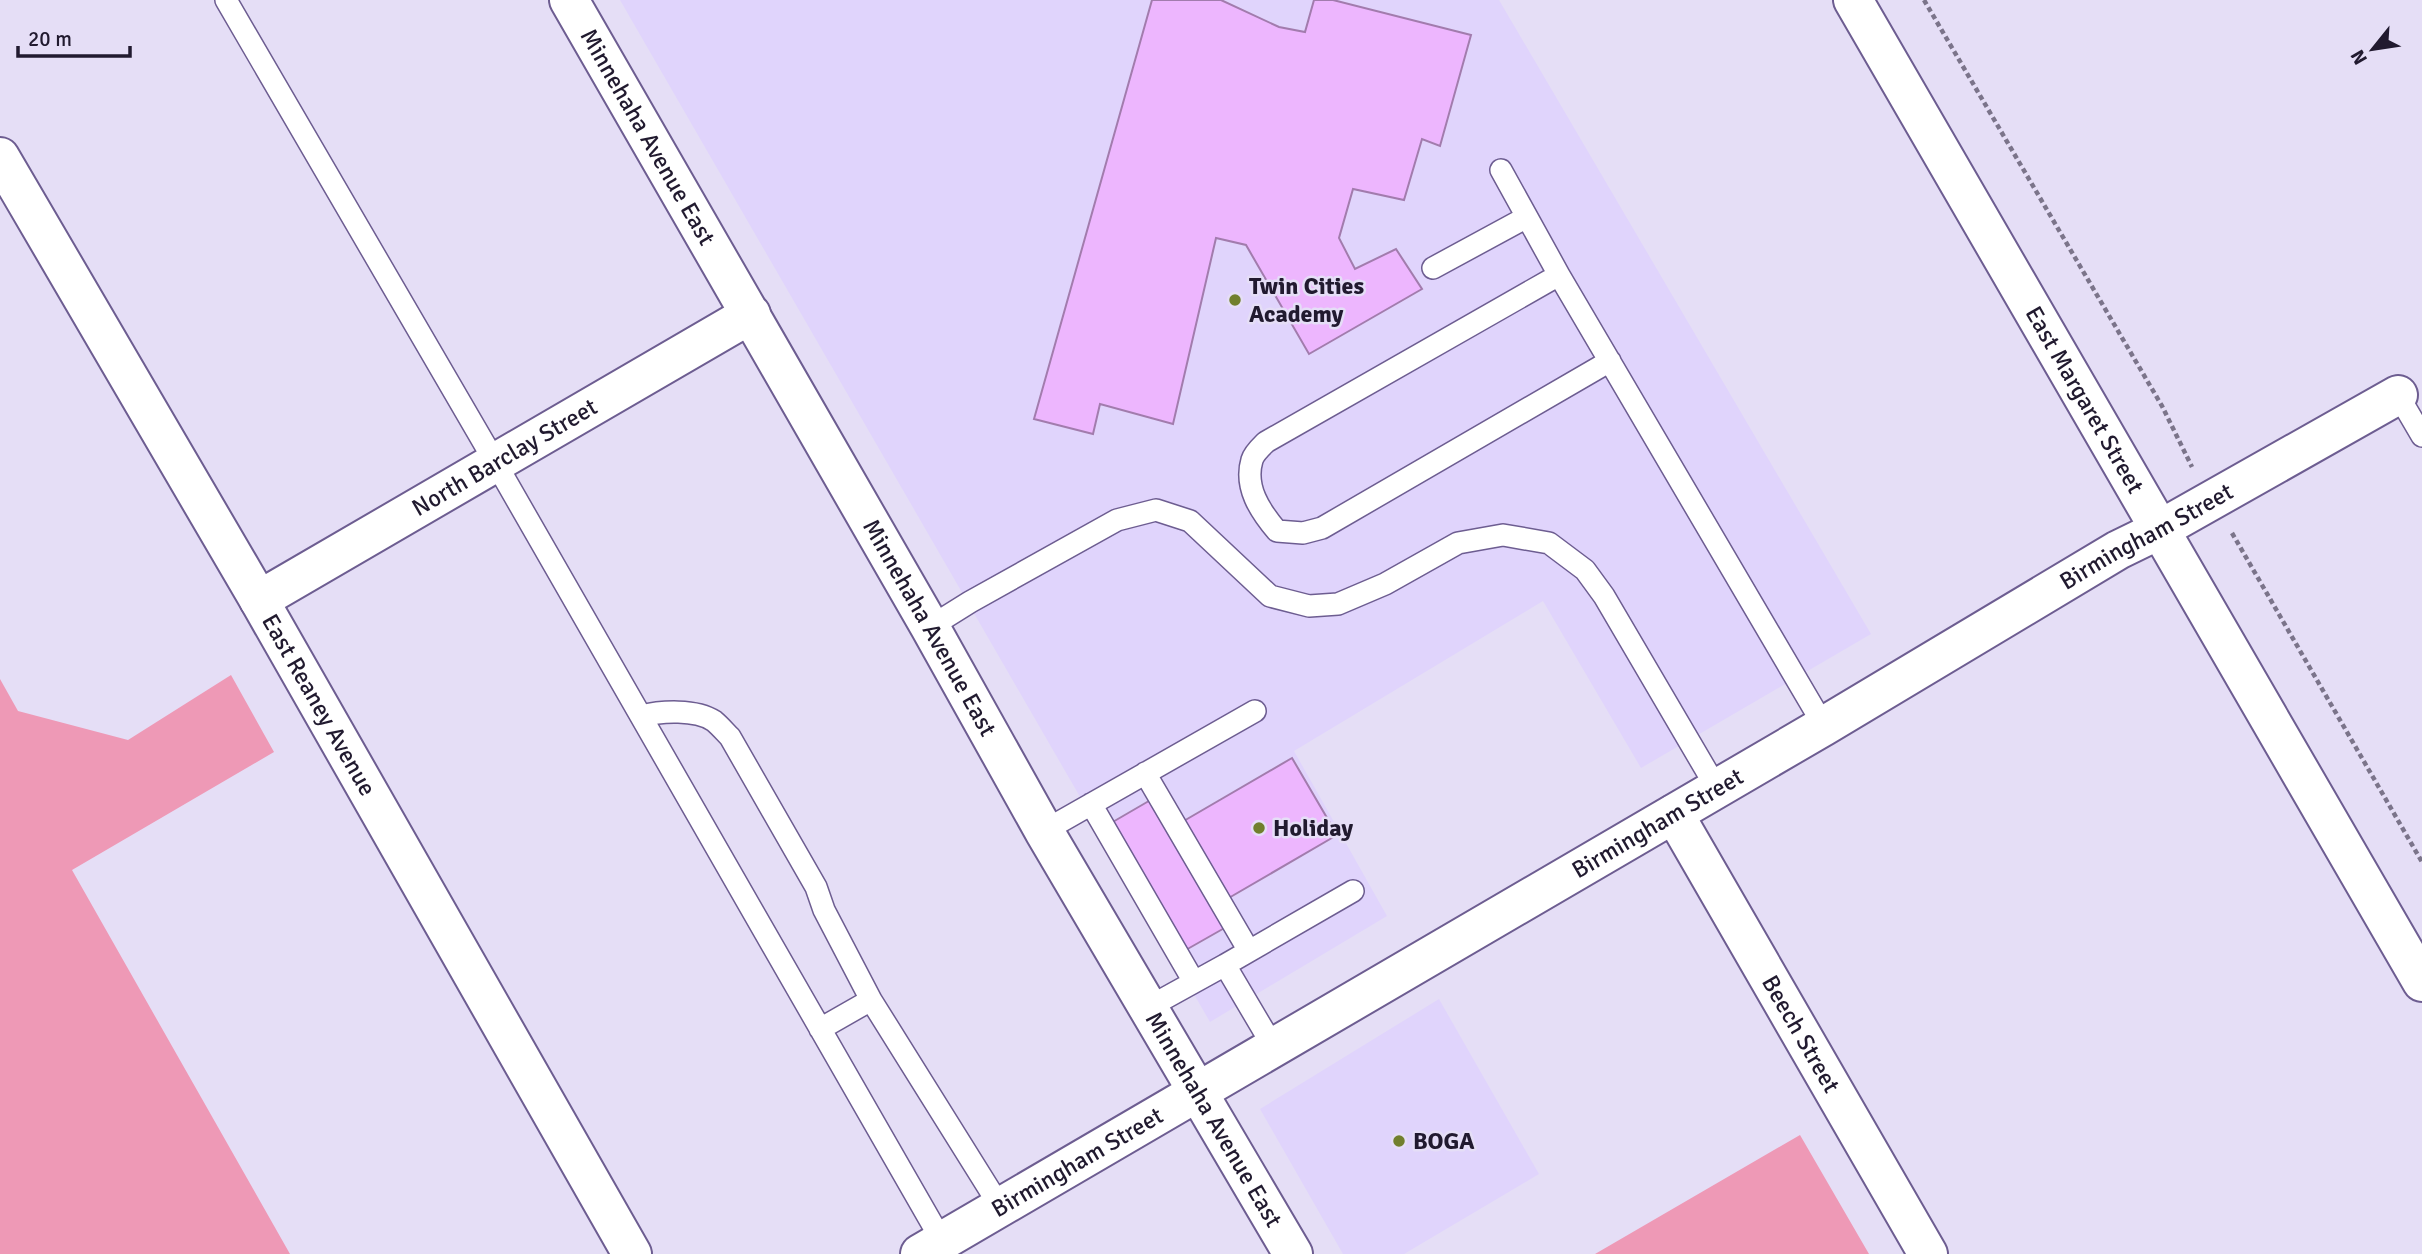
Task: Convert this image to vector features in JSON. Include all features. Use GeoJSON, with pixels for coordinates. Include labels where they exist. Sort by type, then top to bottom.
{"type":"FeatureCollection","features":[{"type":"Feature","properties":{"kind":"street","name":"Minnehaha Avenue East"},"geometry":{"type":"LineString","coordinates":[[569,0],[930,627],[1044,831],[1293,1254]]}},
{"type":"Feature","properties":{"kind":"street","name":"East Margaret Street"},"geometry":{"type":"LineString","coordinates":[[1853,0],[2422,982]]}},
{"type":"Feature","properties":{"kind":"street","name":"East Reaney Avenue"},"geometry":{"type":"LineString","coordinates":[[0,157],[258,600],[632,1254]]}},
{"type":"Feature","properties":{"kind":"street","name":"North Barclay Street"},"geometry":{"type":"LineString","coordinates":[[258,600],[751,314]]}},
{"type":"Feature","properties":{"kind":"street","name":"Birmingham Street"},"geometry":{"type":"LineString","coordinates":[[931,1248],[1824,726],[2118,550],[2159,530],[2398,395]]}},
{"type":"Feature","properties":{"kind":"street","name":"Beech Street"},"geometry":{"type":"LineString","coordinates":[[1674,814],[1928,1254]]}},
{"type":"Feature","properties":{"kind":"lane"},"geometry":{"type":"LineString","coordinates":[[226,0],[820,1029],[931,1248]]}},
{"type":"Feature","properties":{"kind":"lane"},"geometry":{"type":"LineString","coordinates":[[1501,170],[1559,275],[1824,726]]}},
{"type":"Feature","properties":{"kind":"lane"},"geometry":{"type":"LineString","coordinates":[[1433,268],[1527,217]]}},
{"type":"Feature","properties":{"kind":"lane"},"geometry":{"type":"LineString","coordinates":[[1559,275],[1266,442],[1252,457],[1250,481],[1259,509],[1277,531],[1303,533],[1322,528],[1609,361]]}},
{"type":"Feature","properties":{"kind":"lane"},"geometry":{"type":"LineString","coordinates":[[2398,395],[2422,436]]}},
{"type":"Feature","properties":{"kind":"lane"},"geometry":{"type":"LineString","coordinates":[[930,627],[1117,520],[1156,510],[1190,521],[1270,596],[1309,606],[1338,604],[1385,584],[1458,543],[1503,535],[1549,543],[1585,570],[1604,596],[1717,787]]}},
{"type":"Feature","properties":{"kind":"lane"},"geometry":{"type":"LineString","coordinates":[[1044,831],[1255,711]]}},
{"type":"Feature","properties":{"kind":"lane"},"geometry":{"type":"LineString","coordinates":[[641,716],[659,712],[684,713],[712,720],[730,737],[816,887],[824,910],[871,1000],[1001,1208]]}},
{"type":"Feature","properties":{"kind":"lane"},"geometry":{"type":"LineString","coordinates":[[1146,773],[1249,951]]}},
{"type":"Feature","properties":{"kind":"lane"},"geometry":{"type":"LineString","coordinates":[[1091,804],[1195,982]]}},
{"type":"Feature","properties":{"kind":"lane"},"geometry":{"type":"LineString","coordinates":[[1149,1007],[1353,891]]}},
{"type":"Feature","properties":{"kind":"lane"},"geometry":{"type":"LineString","coordinates":[[1225,965],[1273,1048]]}},
{"type":"Feature","properties":{"kind":"lane"},"geometry":{"type":"LineString","coordinates":[[820,1029],[871,1000]]}},
{"type":"Feature","properties":{"kind":"path"},"geometry":{"type":"LineString","coordinates":[[1924,0],[2162,406],[2192,467]]}},
{"type":"Feature","properties":{"kind":"path"},"geometry":{"type":"LineString","coordinates":[[2231,530],[2422,862]]}},
{"type":"Feature","properties":{"kind":"shaded area","name":"Twin Cities Academy"},"geometry":{"type":"Polygon","coordinates":[[[620,0],[1499,0],[1871,634],[1641,768],[1543,601],[1294,751],[1387,916],[1210,1022],[620,0]]]}},
{"type":"Feature","properties":{"kind":"shaded area"},"geometry":{"type":"Polygon","coordinates":[[[231,675],[274,752],[72,870],[290,1254],[0,1254],[0,679],[18,711],[128,740],[231,675]]]}},
{"type":"Feature","properties":{"kind":"shaded area","name":"BOGA"},"geometry":{"type":"Polygon","coordinates":[[[1439,999],[1539,1174],[1404,1254],[1343,1254],[1260,1109],[1439,999]]]}},
{"type":"Feature","properties":{"kind":"shaded area"},"geometry":{"type":"Polygon","coordinates":[[[1800,1135],[1869,1254],[1595,1254],[1800,1135]]]}},
{"type":"Feature","properties":{"kind":"building"},"geometry":{"type":"Polygon","coordinates":[[[1152,0],[1221,0],[1279,27],[1305,32],[1314,0],[1333,0],[1471,35],[1440,146],[1422,139],[1404,200],[1353,189],[1339,238],[1355,269],[1396,249],[1422,289],[1309,354],[1246,245],[1216,238],[1173,424],[1100,404],[1093,434],[1034,419],[1152,0]]]}},
{"type":"Feature","properties":{"kind":"building","name":"Holiday"},"geometry":{"type":"Polygon","coordinates":[[[1292,758],[1337,835],[1227,899],[1182,822],[1292,758]]]}},
{"type":"Feature","properties":{"kind":"building"},"geometry":{"type":"Polygon","coordinates":[[[1154,798],[1228,926],[1184,951],[1111,823],[1154,798]]]}},
{"type":"Feature","properties":{"kind":"place","name":"Twin Cities Academy"},"geometry":{"type":"Point","coordinates":[1235,300]}},
{"type":"Feature","properties":{"kind":"place","name":"Holiday"},"geometry":{"type":"Point","coordinates":[1259,828]}},
{"type":"Feature","properties":{"kind":"place","name":"BOGA"},"geometry":{"type":"Point","coordinates":[1399,1141]}}]}
